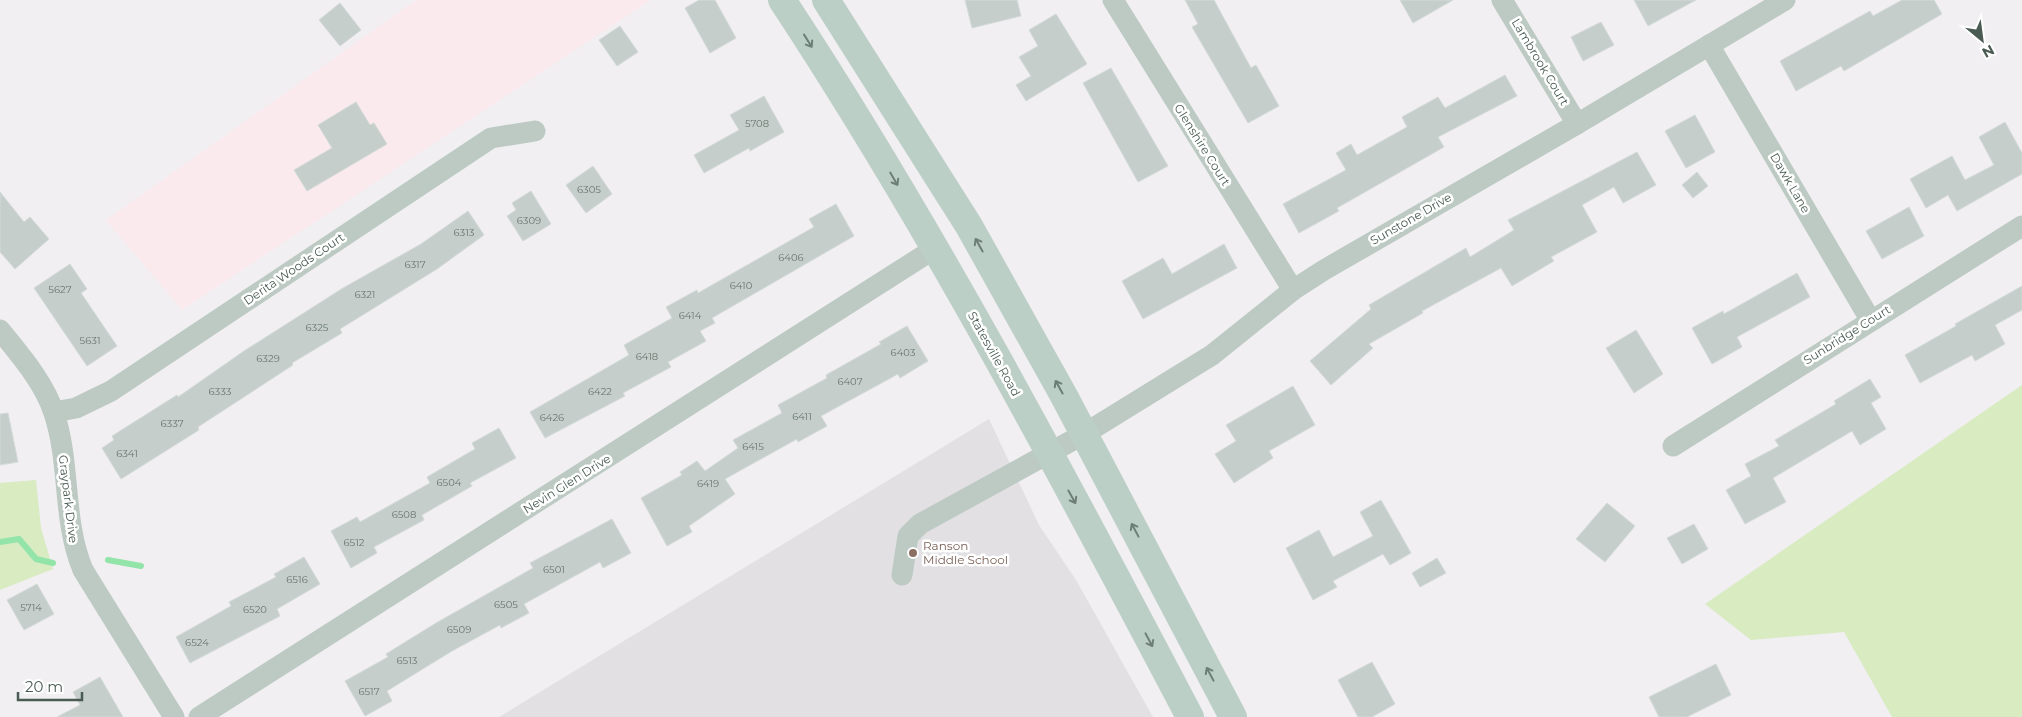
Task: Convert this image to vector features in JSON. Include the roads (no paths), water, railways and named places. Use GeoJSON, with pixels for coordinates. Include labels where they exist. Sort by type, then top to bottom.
{"type":"FeatureCollection","features":[{"type":"Feature","properties":{"kind":"main road","name":"Statesville Road"},"geometry":{"type":"LineString","coordinates":[[782,0],[877,150],[934,249],[1049,454],[1190,717]]}},
{"type":"Feature","properties":{"kind":"main road"},"geometry":{"type":"LineString","coordinates":[[826,0],[969,226],[1084,434],[1233,717]]}},
{"type":"Feature","properties":{"kind":"street","name":"Glenshire Court"},"geometry":{"type":"LineString","coordinates":[[1113,0],[1293,290]]}},
{"type":"Feature","properties":{"kind":"street","name":"Lambrook Court"},"geometry":{"type":"LineString","coordinates":[[1502,0],[1577,124]]}},
{"type":"Feature","properties":{"kind":"street","name":"Sunstone Drive"},"geometry":{"type":"LineString","coordinates":[[902,575],[908,536],[920,524],[1084,434],[1212,355],[1293,290],[1785,0]]}},
{"type":"Feature","properties":{"kind":"street","name":"Dawk Lane"},"geometry":{"type":"LineString","coordinates":[[1709,45],[1870,321]]}},
{"type":"Feature","properties":{"kind":"street","name":"Derita Woods Court"},"geometry":{"type":"LineString","coordinates":[[54,412],[76,408],[111,392],[491,138],[534,131]]}},
{"type":"Feature","properties":{"kind":"street","name":"Sunbridge Court"},"geometry":{"type":"LineString","coordinates":[[1673,446],[2022,226]]}},
{"type":"Feature","properties":{"kind":"street","name":"Nevin Glen Drive"},"geometry":{"type":"LineString","coordinates":[[199,717],[934,249]]}},
{"type":"Feature","properties":{"kind":"street","name":"Graypark Drive"},"geometry":{"type":"LineString","coordinates":[[0,330],[32,370],[54,412],[63,456],[70,532],[74,549],[84,570],[174,717]]}},
{"type":"Feature","properties":{"kind":"waterway"},"geometry":{"type":"LineString","coordinates":[[0,542],[19,539],[36,559],[53,563]]}},
{"type":"Feature","properties":{"kind":"waterway"},"geometry":{"type":"LineString","coordinates":[[108,560],[141,566]]}},
{"type":"Feature","properties":{"kind":"place","name":"Ranson Middle School"},"geometry":{"type":"Point","coordinates":[913,553]}}]}
